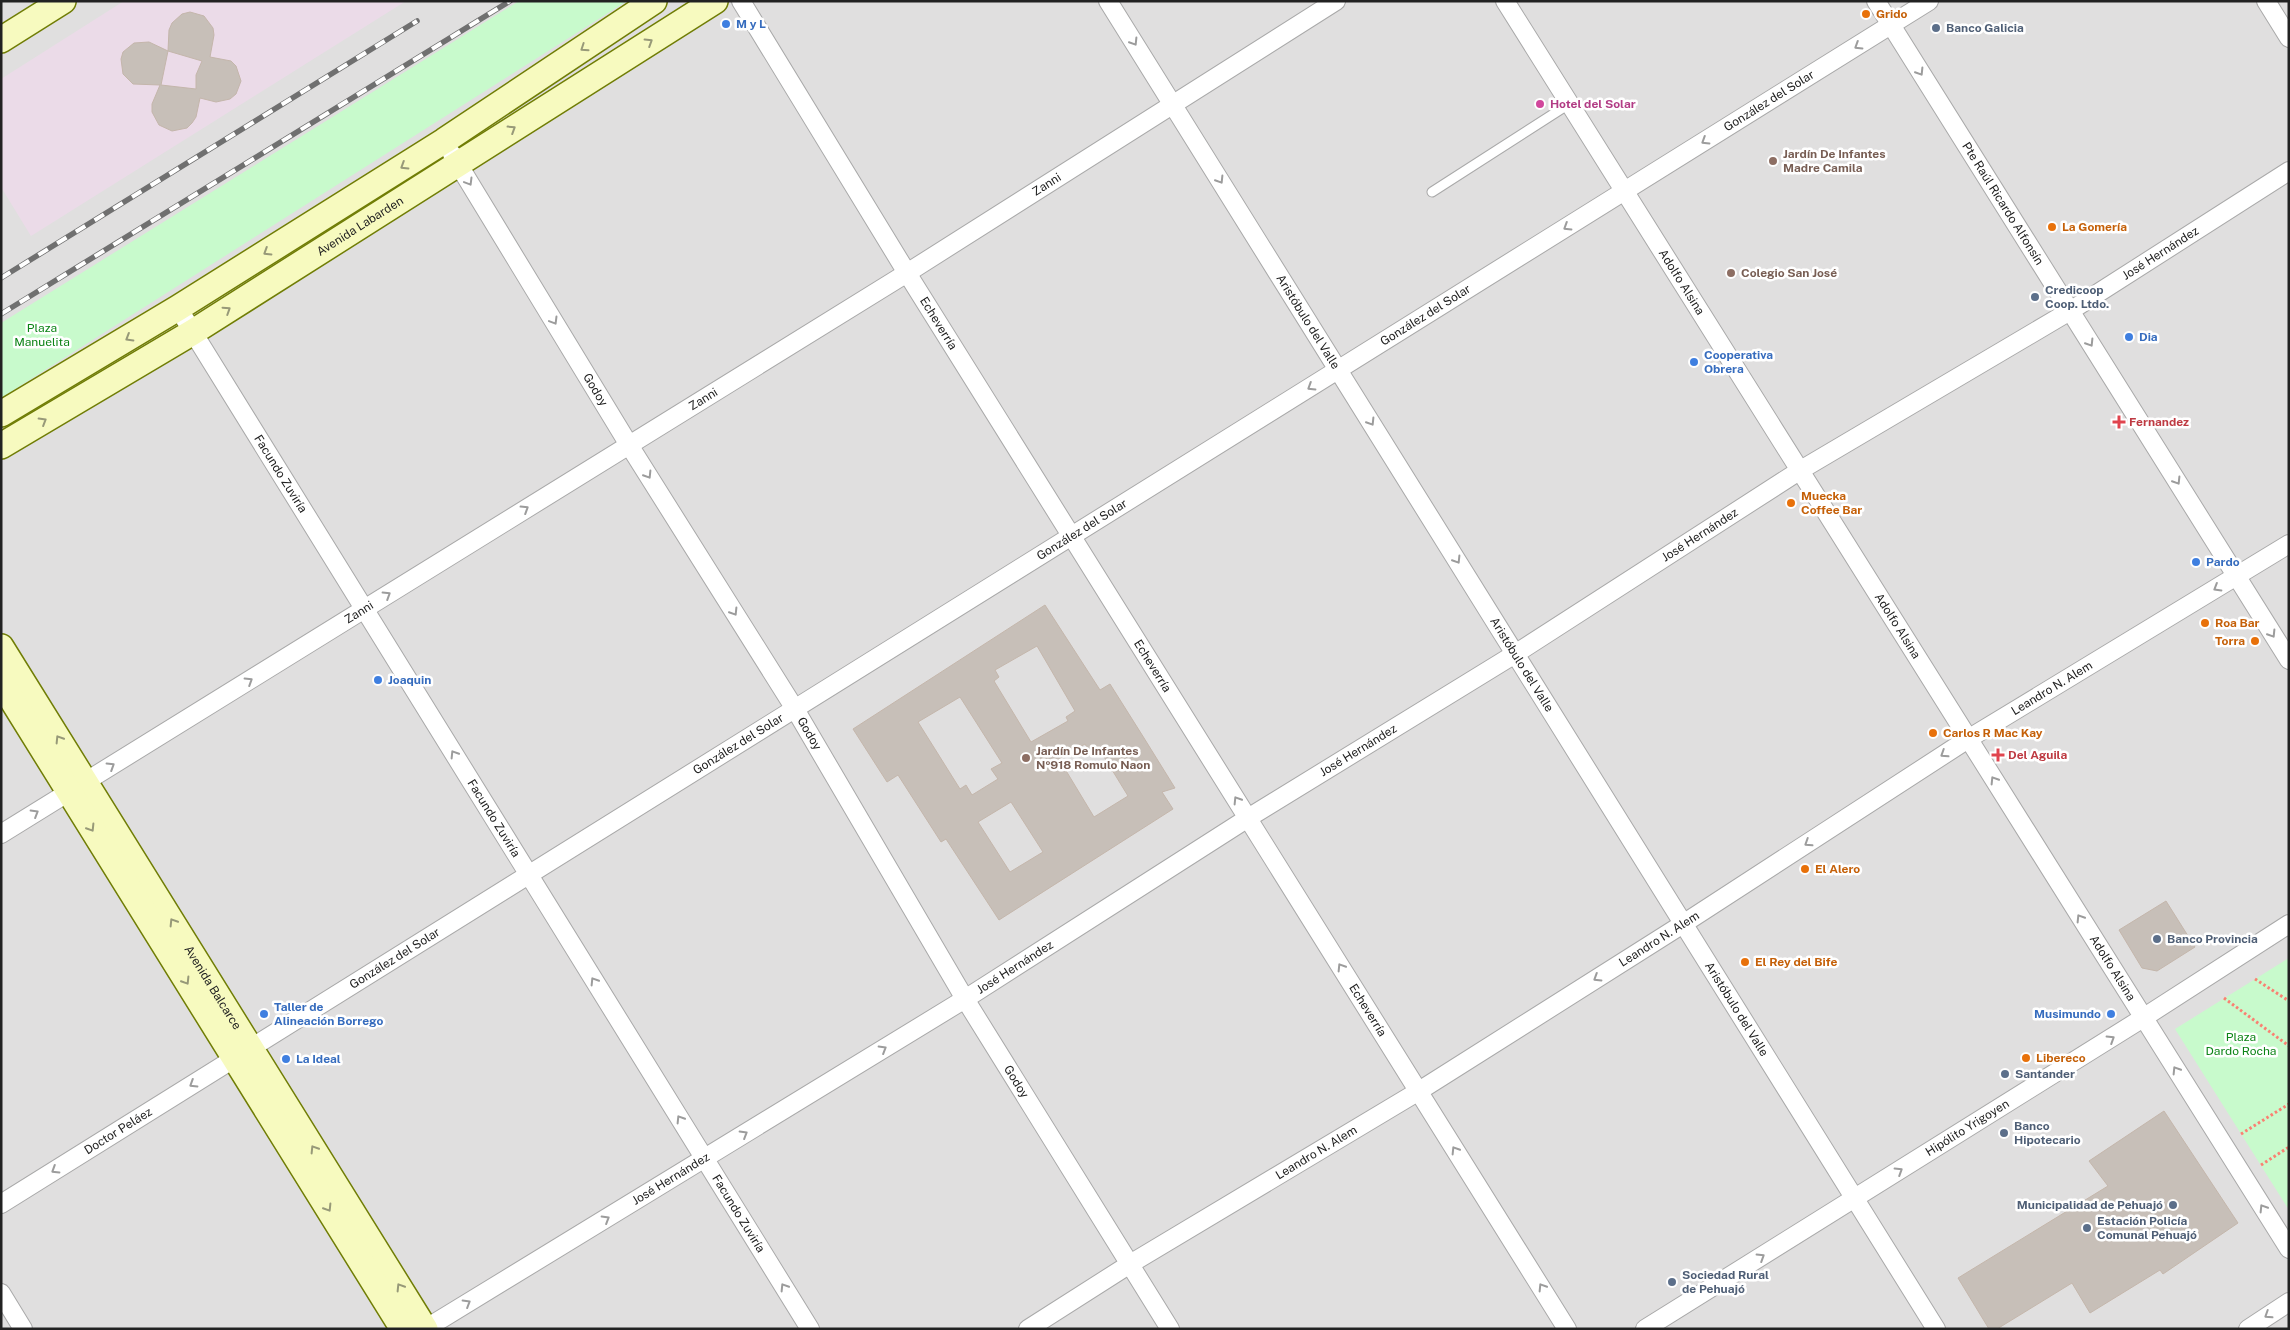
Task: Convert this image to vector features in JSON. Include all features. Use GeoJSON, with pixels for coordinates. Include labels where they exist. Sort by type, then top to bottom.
{"type":"FeatureCollection","features":[{"type":"Feature","properties":{"kind":"main road"},"geometry":{"type":"LineString","coordinates":[[1,40],[63,1]]}},
{"type":"Feature","properties":{"kind":"main road","name":"Avenida Labarden"},"geometry":{"type":"LineString","coordinates":[[1,414],[178,308],[444,141],[654,1]]}},
{"type":"Feature","properties":{"kind":"main road","name":"Avenida Labarden"},"geometry":{"type":"LineString","coordinates":[[1,446],[193,332],[715,1]]}},
{"type":"Feature","properties":{"kind":"main road","name":"Avenida Balcarce"},"geometry":{"type":"LineString","coordinates":[[1,647],[77,787],[243,1053],[425,1329]]}},
{"type":"Feature","properties":{"kind":"main road","name":"Avenida Balcarce"},"geometry":{"type":"LineString","coordinates":[[1,682],[77,787]]}},
{"type":"Feature","properties":{"kind":"main road","name":"Avenida Balcarce"},"geometry":{"type":"LineString","coordinates":[[243,1053],[403,1329]]}},
{"type":"Feature","properties":{"kind":"street","name":"Echeverría"},"geometry":{"type":"LineString","coordinates":[[741,1],[907,273],[1567,1329]]}},
{"type":"Feature","properties":{"kind":"street","name":"Aristóbulo del Valle"},"geometry":{"type":"LineString","coordinates":[[1108,1],[1936,1329]]}},
{"type":"Feature","properties":{"kind":"street","name":"Zanni"},"geometry":{"type":"LineString","coordinates":[[1,834],[907,273],[1336,1]]}},
{"type":"Feature","properties":{"kind":"street","name":"Adolfo Alsina"},"geometry":{"type":"LineString","coordinates":[[1505,1],[2289,1249]]}},
{"type":"Feature","properties":{"kind":"street","name":"Pte Raúl Ricardo Alfonsín"},"geometry":{"type":"LineString","coordinates":[[1876,1],[2289,660]]}},
{"type":"Feature","properties":{"kind":"street","name":"González del Solar"},"geometry":{"type":"LineString","coordinates":[[243,1053],[1929,1]]}},
{"type":"Feature","properties":{"kind":"street"},"geometry":{"type":"LineString","coordinates":[[2266,1],[2289,38]]}},
{"type":"Feature","properties":{"kind":"street","name":"Godoy"},"geometry":{"type":"LineString","coordinates":[[444,141],[629,445],[795,709],[965,999],[1170,1329]]}},
{"type":"Feature","properties":{"kind":"street","name":"José Hernández"},"geometry":{"type":"LineString","coordinates":[[425,1329],[965,999],[1248,818],[1515,654],[1799,471],[2070,311],[2289,171]]}},
{"type":"Feature","properties":{"kind":"street","name":"Facundo Zuviría"},"geometry":{"type":"LineString","coordinates":[[178,308],[810,1329]]}},
{"type":"Feature","properties":{"kind":"street","name":"Leandro N. Alem"},"geometry":{"type":"LineString","coordinates":[[1028,1329],[1130,1264],[1419,1091],[1683,924],[1968,739],[2289,544]]}},
{"type":"Feature","properties":{"kind":"street","name":"Hipólito Yrigoyen"},"geometry":{"type":"LineString","coordinates":[[1645,1329],[2143,1018],[2289,924]]}},
{"type":"Feature","properties":{"kind":"street","name":"Doctor Peláez"},"geometry":{"type":"LineString","coordinates":[[1,1204],[243,1053]]}},
{"type":"Feature","properties":{"kind":"street"},"geometry":{"type":"LineString","coordinates":[[1,1293],[24,1329]]}},
{"type":"Feature","properties":{"kind":"street"},"geometry":{"type":"LineString","coordinates":[[2248,1329],[2289,1302]]}},
{"type":"Feature","properties":{"kind":"lane"},"geometry":{"type":"LineString","coordinates":[[1432,192],[1569,104]]}},
{"type":"Feature","properties":{"kind":"path"},"geometry":{"type":"LineString","coordinates":[[2255,979],[2289,1001]]}},
{"type":"Feature","properties":{"kind":"path"},"geometry":{"type":"LineString","coordinates":[[2224,998],[2289,1046]]}},
{"type":"Feature","properties":{"kind":"path"},"geometry":{"type":"LineString","coordinates":[[2241,1134],[2289,1104]]}},
{"type":"Feature","properties":{"kind":"path"},"geometry":{"type":"LineString","coordinates":[[2261,1165],[2289,1147]]}},
{"type":"Feature","properties":{"kind":"shaded area"},"geometry":{"type":"Polygon","coordinates":[[[1,1],[2289,1],[2289,1329],[1,1329],[1,1]]]}},
{"type":"Feature","properties":{"kind":"shaded area"},"geometry":{"type":"Polygon","coordinates":[[[124,1],[406,1],[31,236],[1,187],[1,79],[124,1]]]}},
{"type":"Feature","properties":{"kind":"green space","name":"Plaza Manuelita"},"geometry":{"type":"Polygon","coordinates":[[[519,1],[627,1],[1,398],[1,323],[519,1]]]}},
{"type":"Feature","properties":{"kind":"green space","name":"Plaza Dardo Rocha"},"geometry":{"type":"Polygon","coordinates":[[[2289,958],[2289,1210],[2175,1029],[2289,958]]]}},
{"type":"Feature","properties":{"kind":"building"},"geometry":{"type":"Polygon","coordinates":[[[190,12],[204,16],[213,28],[214,35],[210,57],[231,61],[236,66],[241,81],[236,94],[230,99],[216,102],[200,98],[196,117],[187,128],[172,131],[159,125],[152,112],[152,104],[160,85],[133,84],[123,74],[121,59],[123,52],[134,43],[149,42],[168,51],[169,30],[172,23],[182,14],[190,12]],[[168,51],[161,85],[196,89],[196,75],[202,61],[168,51]]]}},
{"type":"Feature","properties":{"kind":"building"},"geometry":{"type":"Polygon","coordinates":[[[1045,605],[1100,690],[1110,684],[1144,738],[1175,788],[1162,792],[1173,809],[999,920],[946,839],[941,842],[898,775],[887,782],[853,729],[1045,605]],[[1037,646],[995,670],[999,677],[994,681],[1031,742],[1068,721],[1066,717],[1075,711],[1037,646]],[[960,697],[918,722],[960,789],[966,785],[972,795],[998,779],[991,769],[1002,763],[960,697]],[[1085,744],[1059,759],[1094,817],[1128,796],[1098,747],[1090,752],[1085,744]],[[1011,802],[978,822],[1010,872],[1043,852],[1011,802]]]}},
{"type":"Feature","properties":{"kind":"building","name":"Banco Provincia"},"geometry":{"type":"Polygon","coordinates":[[[2166,901],[2195,947],[2157,971],[2142,968],[2119,930],[2166,901]]]}},
{"type":"Feature","properties":{"kind":"building"},"geometry":{"type":"Polygon","coordinates":[[[2164,1111],[2238,1223],[2163,1274],[2160,1270],[2090,1313],[2072,1283],[1997,1329],[1989,1329],[1958,1278],[2108,1186],[2089,1161],[2164,1111]]]}},
{"type":"Feature","properties":{"kind":"railway"},"geometry":{"type":"LineString","coordinates":[[1,314],[510,1]]}},
{"type":"Feature","properties":{"kind":"railway"},"geometry":{"type":"LineString","coordinates":[[1,278],[417,21]]}},
{"type":"Feature","properties":{"kind":"place","name":"Grido"},"geometry":{"type":"Point","coordinates":[1866,14]}},
{"type":"Feature","properties":{"kind":"place","name":"M y L"},"geometry":{"type":"Point","coordinates":[726,24]}},
{"type":"Feature","properties":{"kind":"place","name":"Banco Galicia"},"geometry":{"type":"Point","coordinates":[1936,28]}},
{"type":"Feature","properties":{"kind":"place","name":"Hotel del Solar"},"geometry":{"type":"Point","coordinates":[1540,104]}},
{"type":"Feature","properties":{"kind":"place","name":"Jardín De Infantes Madre Camila"},"geometry":{"type":"Point","coordinates":[1773,161]}},
{"type":"Feature","properties":{"kind":"place","name":"La Gomería"},"geometry":{"type":"Point","coordinates":[2052,227]}},
{"type":"Feature","properties":{"kind":"place","name":"Colegio San José"},"geometry":{"type":"Point","coordinates":[1731,273]}},
{"type":"Feature","properties":{"kind":"place","name":"Credicoop Coop. Ltdo."},"geometry":{"type":"Point","coordinates":[2035,297]}},
{"type":"Feature","properties":{"kind":"place","name":"Dia"},"geometry":{"type":"Point","coordinates":[2129,337]}},
{"type":"Feature","properties":{"kind":"place","name":"Cooperativa Obrera"},"geometry":{"type":"Point","coordinates":[1694,362]}},
{"type":"Feature","properties":{"kind":"place","name":"Fernandez"},"geometry":{"type":"Point","coordinates":[2119,422]}},
{"type":"Feature","properties":{"kind":"place","name":"Muecka Coffee Bar"},"geometry":{"type":"Point","coordinates":[1791,503]}},
{"type":"Feature","properties":{"kind":"place","name":"Pardo"},"geometry":{"type":"Point","coordinates":[2196,562]}},
{"type":"Feature","properties":{"kind":"place","name":"Roa Bar"},"geometry":{"type":"Point","coordinates":[2205,623]}},
{"type":"Feature","properties":{"kind":"place","name":"Torra"},"geometry":{"type":"Point","coordinates":[2255,641]}},
{"type":"Feature","properties":{"kind":"place","name":"Joaquin"},"geometry":{"type":"Point","coordinates":[378,680]}},
{"type":"Feature","properties":{"kind":"place","name":"Carlos R Mac Kay"},"geometry":{"type":"Point","coordinates":[1933,733]}},
{"type":"Feature","properties":{"kind":"place","name":"Del Aguila"},"geometry":{"type":"Point","coordinates":[1998,755]}},
{"type":"Feature","properties":{"kind":"place","name":"Jardín De Infantes Nº918 Romulo Naon"},"geometry":{"type":"Point","coordinates":[1026,758]}},
{"type":"Feature","properties":{"kind":"place","name":"El Alero"},"geometry":{"type":"Point","coordinates":[1805,869]}},
{"type":"Feature","properties":{"kind":"place","name":"Banco Provincia"},"geometry":{"type":"Point","coordinates":[2157,939]}},
{"type":"Feature","properties":{"kind":"place","name":"El Rey del Bife"},"geometry":{"type":"Point","coordinates":[1745,962]}},
{"type":"Feature","properties":{"kind":"place","name":"Taller de Alineación Borrego"},"geometry":{"type":"Point","coordinates":[264,1014]}},
{"type":"Feature","properties":{"kind":"place","name":"Musimundo"},"geometry":{"type":"Point","coordinates":[2111,1014]}},
{"type":"Feature","properties":{"kind":"place","name":"Libereco"},"geometry":{"type":"Point","coordinates":[2026,1058]}},
{"type":"Feature","properties":{"kind":"place","name":"La Ideal"},"geometry":{"type":"Point","coordinates":[286,1059]}},
{"type":"Feature","properties":{"kind":"place","name":"Santander"},"geometry":{"type":"Point","coordinates":[2005,1074]}},
{"type":"Feature","properties":{"kind":"place","name":"Banco Hipotecario"},"geometry":{"type":"Point","coordinates":[2004,1133]}},
{"type":"Feature","properties":{"kind":"place","name":"Municipalidad de Pehuajó"},"geometry":{"type":"Point","coordinates":[2173,1205]}},
{"type":"Feature","properties":{"kind":"place","name":"Estación Policía Comunal Pehuajó"},"geometry":{"type":"Point","coordinates":[2087,1228]}},
{"type":"Feature","properties":{"kind":"place","name":"Sociedad Rural de Pehuajó"},"geometry":{"type":"Point","coordinates":[1672,1282]}}]}
